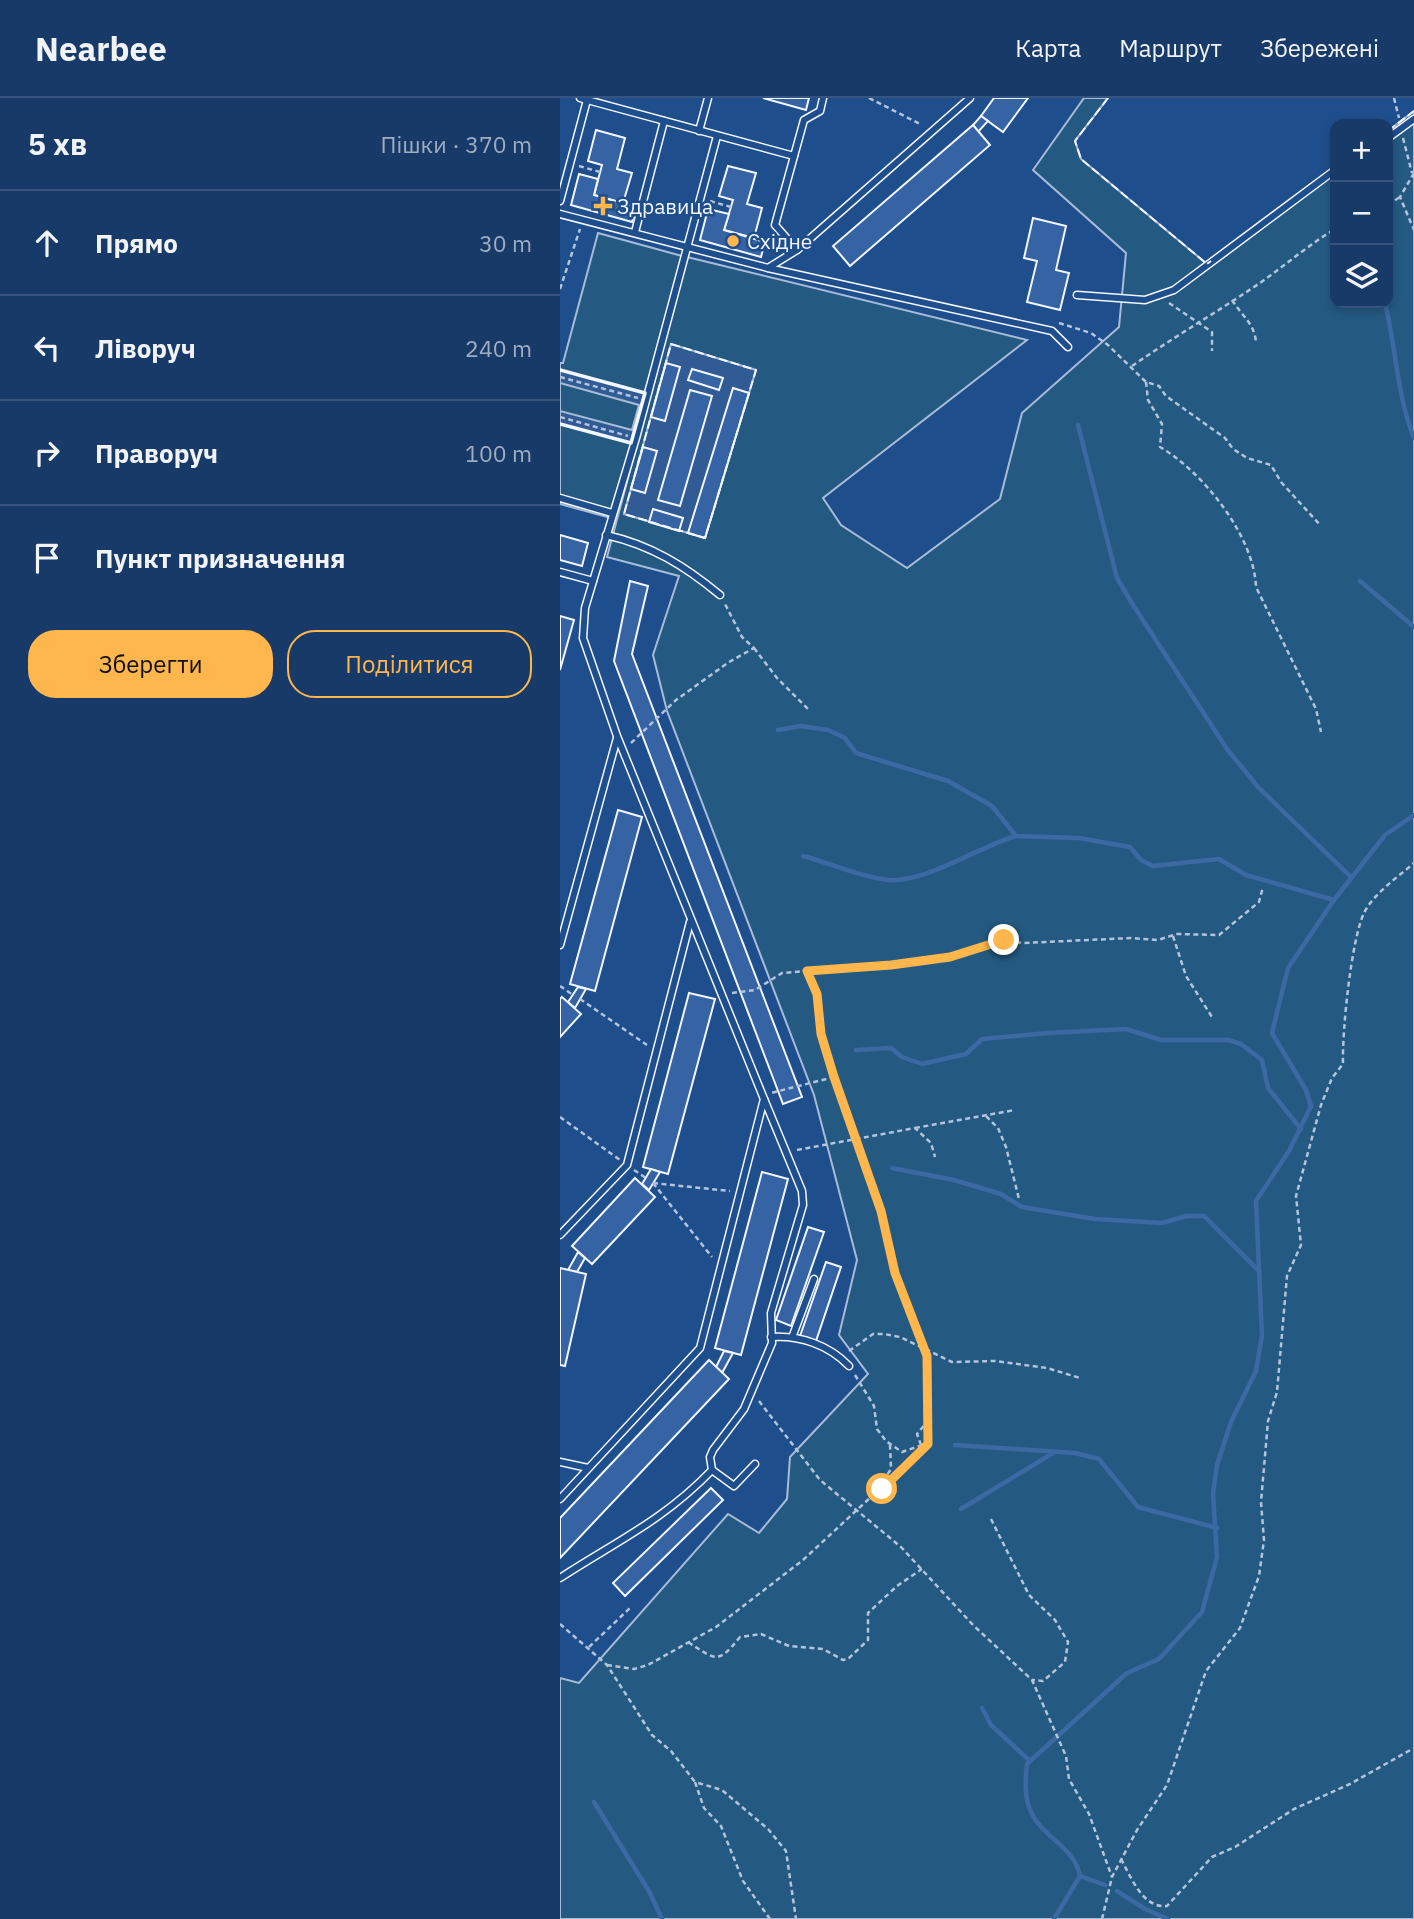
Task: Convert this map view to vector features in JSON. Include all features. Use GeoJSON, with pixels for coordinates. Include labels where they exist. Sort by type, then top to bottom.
{"type":"FeatureCollection","features":[{"type":"Feature","properties":{"kind":"lane"},"geometry":{"type":"LineString","coordinates":[[699,131],[708,98]]}},
{"type":"Feature","properties":{"kind":"lane"},"geometry":{"type":"LineString","coordinates":[[797,250],[775,225],[804,120],[820,111],[823,98]]}},
{"type":"Feature","properties":{"kind":"lane"},"geometry":{"type":"LineString","coordinates":[[768,268],[797,250],[971,98]]}},
{"type":"Feature","properties":{"kind":"lane"},"geometry":{"type":"LineString","coordinates":[[560,201],[584,99],[794,156]]}},
{"type":"Feature","properties":{"kind":"lane"},"geometry":{"type":"LineString","coordinates":[[1393,134],[1414,119]]}},
{"type":"Feature","properties":{"kind":"lane"},"geometry":{"type":"LineString","coordinates":[[635,232],[664,121]]}},
{"type":"Feature","properties":{"kind":"lane"},"geometry":{"type":"LineString","coordinates":[[717,136],[636,438],[585,608],[583,638],[617,736],[802,1191],[803,1205],[771,1313],[772,1343],[752,1393],[710,1457],[712,1470],[734,1486],[755,1464]]}},
{"type":"Feature","properties":{"kind":"lane"},"geometry":{"type":"LineString","coordinates":[[1077,295],[1145,300],[1160,296],[1223,256],[1330,174]]}},
{"type":"Feature","properties":{"kind":"lane"},"geometry":{"type":"LineString","coordinates":[[560,214],[768,268],[1052,331],[1068,347]]}},
{"type":"Feature","properties":{"kind":"lane"},"geometry":{"type":"LineString","coordinates":[[560,498],[612,513]]}},
{"type":"Feature","properties":{"kind":"lane"},"geometry":{"type":"LineString","coordinates":[[606,535],[629,540],[668,556],[720,595]]}},
{"type":"Feature","properties":{"kind":"lane"},"geometry":{"type":"LineString","coordinates":[[560,572],[593,581]]}},
{"type":"Feature","properties":{"kind":"lane"},"geometry":{"type":"LineString","coordinates":[[560,945],[617,736]]}},
{"type":"Feature","properties":{"kind":"lane"},"geometry":{"type":"LineString","coordinates":[[560,1235],[628,1165],[691,920]]}},
{"type":"Feature","properties":{"kind":"lane"},"geometry":{"type":"LineString","coordinates":[[560,1499],[700,1348],[763,1097]]}},
{"type":"Feature","properties":{"kind":"lane"},"geometry":{"type":"LineString","coordinates":[[793,1335],[814,1279]]}},
{"type":"Feature","properties":{"kind":"lane"},"geometry":{"type":"LineString","coordinates":[[771,1337],[793,1335],[840,1356],[849,1366]]}},
{"type":"Feature","properties":{"kind":"lane"},"geometry":{"type":"LineString","coordinates":[[560,1462],[588,1468]]}},
{"type":"Feature","properties":{"kind":"lane"},"geometry":{"type":"LineString","coordinates":[[560,1578],[629,1538],[678,1504],[712,1470]]}},
{"type":"Feature","properties":{"kind":"path"},"geometry":{"type":"LineString","coordinates":[[869,98],[934,131]]}},
{"type":"Feature","properties":{"kind":"path"},"geometry":{"type":"LineString","coordinates":[[569,163],[600,172]]}},
{"type":"Feature","properties":{"kind":"path"},"geometry":{"type":"LineString","coordinates":[[1393,202],[1400,197],[1414,173]]}},
{"type":"Feature","properties":{"kind":"path"},"geometry":{"type":"LineString","coordinates":[[1400,197],[1414,230]]}},
{"type":"Feature","properties":{"kind":"path"},"geometry":{"type":"LineString","coordinates":[[700,199],[731,207]]}},
{"type":"Feature","properties":{"kind":"path"},"geometry":{"type":"LineString","coordinates":[[560,289],[583,219]]}},
{"type":"Feature","properties":{"kind":"path"},"geometry":{"type":"LineString","coordinates":[[1132,366],[1330,232]]}},
{"type":"Feature","properties":{"kind":"path"},"geometry":{"type":"LineString","coordinates":[[1160,296],[1212,332],[1212,351]]}},
{"type":"Feature","properties":{"kind":"path"},"geometry":{"type":"LineString","coordinates":[[1233,300],[1241,314],[1253,326],[1256,343]]}},
{"type":"Feature","properties":{"kind":"path"},"geometry":{"type":"LineString","coordinates":[[1055,322],[1091,333],[1132,366],[1146,382],[1159,386],[1166,396],[1189,410],[1247,458],[1271,465],[1281,482],[1321,526]]}},
{"type":"Feature","properties":{"kind":"path"},"geometry":{"type":"LineString","coordinates":[[560,377],[641,398]]}},
{"type":"Feature","properties":{"kind":"path"},"geometry":{"type":"LineString","coordinates":[[1146,382],[1148,400],[1162,424],[1160,447],[1196,473],[1238,531],[1255,567],[1256,587],[1315,709],[1321,732]]}},
{"type":"Feature","properties":{"kind":"path"},"geometry":{"type":"LineString","coordinates":[[560,417],[636,438]]}},
{"type":"Feature","properties":{"kind":"path"},"geometry":{"type":"LineString","coordinates":[[720,595],[742,637],[808,710]]}},
{"type":"Feature","properties":{"kind":"path"},"geometry":{"type":"LineString","coordinates":[[621,746],[639,739],[676,699],[729,662],[754,649]]}},
{"type":"Feature","properties":{"kind":"path"},"geometry":{"type":"LineString","coordinates":[[1102,1919],[1112,1877],[1167,1785],[1206,1671],[1240,1628],[1259,1576],[1264,1541],[1261,1502],[1268,1420],[1277,1392],[1287,1276],[1301,1245],[1296,1196],[1321,1104],[1332,1078],[1343,1064],[1352,958],[1365,912],[1388,884],[1414,863]]}},
{"type":"Feature","properties":{"kind":"path"},"geometry":{"type":"LineString","coordinates":[[722,996],[755,990],[782,974],[950,957],[1004,940],[1158,940],[1173,936],[1219,934],[1259,902],[1263,887]]}},
{"type":"Feature","properties":{"kind":"path"},"geometry":{"type":"LineString","coordinates":[[1173,936],[1186,976],[1212,1017]]}},
{"type":"Feature","properties":{"kind":"path"},"geometry":{"type":"LineString","coordinates":[[607,1665],[634,1669],[648,1665],[742,1607],[803,1560],[928,1444],[925,1350],[895,1273],[881,1211],[821,1034],[817,994],[807,971]]}},
{"type":"Feature","properties":{"kind":"path"},"geometry":{"type":"LineString","coordinates":[[560,986],[573,995]]}},
{"type":"Feature","properties":{"kind":"path"},"geometry":{"type":"LineString","coordinates":[[580,999],[658,1053]]}},
{"type":"Feature","properties":{"kind":"path"},"geometry":{"type":"LineString","coordinates":[[763,1097],[834,1077]]}},
{"type":"Feature","properties":{"kind":"path"},"geometry":{"type":"LineString","coordinates":[[787,1153],[943,1121],[1015,1110]]}},
{"type":"Feature","properties":{"kind":"path"},"geometry":{"type":"LineString","coordinates":[[986,1116],[998,1128],[1006,1147],[1019,1199]]}},
{"type":"Feature","properties":{"kind":"path"},"geometry":{"type":"LineString","coordinates":[[560,1117],[646,1178]]}},
{"type":"Feature","properties":{"kind":"path"},"geometry":{"type":"LineString","coordinates":[[915,1128],[931,1143],[935,1157]]}},
{"type":"Feature","properties":{"kind":"path"},"geometry":{"type":"LineString","coordinates":[[721,1268],[653,1183],[741,1192]]}},
{"type":"Feature","properties":{"kind":"path"},"geometry":{"type":"LineString","coordinates":[[840,1356],[873,1334],[900,1337],[952,1362],[995,1362],[1047,1368],[1080,1378]]}},
{"type":"Feature","properties":{"kind":"path"},"geometry":{"type":"LineString","coordinates":[[849,1366],[874,1406],[877,1429],[890,1445],[902,1452],[928,1444]]}},
{"type":"Feature","properties":{"kind":"path"},"geometry":{"type":"LineString","coordinates":[[752,1393],[820,1480],[901,1548],[973,1625],[1032,1680],[1066,1756],[1069,1779],[1089,1814],[1112,1877]]}},
{"type":"Feature","properties":{"kind":"path"},"geometry":{"type":"LineString","coordinates":[[921,1445],[917,1434],[927,1422]]}},
{"type":"Feature","properties":{"kind":"path"},"geometry":{"type":"LineString","coordinates":[[882,1489],[881,1484],[891,1469],[890,1445]]}},
{"type":"Feature","properties":{"kind":"path"},"geometry":{"type":"LineString","coordinates":[[991,1519],[1029,1595],[1055,1620],[1068,1642],[1065,1662],[1043,1681],[1032,1680]]}},
{"type":"Feature","properties":{"kind":"path"},"geometry":{"type":"LineString","coordinates":[[688,1642],[708,1655],[720,1657],[730,1652],[740,1637],[761,1634],[789,1646],[823,1648],[843,1660],[848,1659],[868,1640],[868,1613],[897,1586],[922,1569]]}},
{"type":"Feature","properties":{"kind":"path"},"geometry":{"type":"LineString","coordinates":[[589,1647],[630,1608]]}},
{"type":"Feature","properties":{"kind":"path"},"geometry":{"type":"LineString","coordinates":[[560,1632],[562,1625],[607,1665],[652,1735],[671,1751],[695,1782],[705,1808],[722,1825],[743,1881],[770,1919]]}},
{"type":"Feature","properties":{"kind":"path"},"geometry":{"type":"LineString","coordinates":[[1121,1859],[1152,1905],[1167,1906],[1212,1857],[1235,1847],[1294,1809],[1350,1784],[1414,1748]]}},
{"type":"Feature","properties":{"kind":"path"},"geometry":{"type":"LineString","coordinates":[[695,1782],[722,1790],[768,1829],[786,1851],[796,1919]]}},
{"type":"Feature","properties":{"kind":"shaded area"},"geometry":{"type":"Polygon","coordinates":[[[1084,98],[1108,98],[1075,141],[1081,159],[1207,264],[1330,174],[1330,308],[1393,308],[1393,127],[1414,111],[1414,1919],[560,1919],[560,1678],[579,1683],[728,1514],[759,1533],[787,1499],[790,1457],[868,1374],[839,1335],[857,1260],[814,1095],[667,711],[653,655],[679,576],[607,557],[687,257],[1027,340],[823,498],[841,525],[907,568],[1000,499],[1022,413],[1119,327],[1126,253],[1033,170],[1084,98]]]}},
{"type":"Feature","properties":{"kind":"shaded area"},"geometry":{"type":"Polygon","coordinates":[[[598,233],[682,256],[611,518],[560,504],[560,363],[563,363],[598,233]]]}},
{"type":"Feature","properties":{"kind":"shaded area"},"geometry":{"type":"Polygon","coordinates":[[[671,344],[756,370],[705,538],[624,514],[671,344]]]}},
{"type":"Feature","properties":{"kind":"shaded area"},"geometry":{"type":"Polygon","coordinates":[[[560,370],[645,393],[631,443],[560,424],[560,411],[632,430],[639,405],[560,383],[560,370]]]}},
{"type":"Feature","properties":{"kind":"building"},"geometry":{"type":"Polygon","coordinates":[[[763,98],[809,98],[806,110],[763,98]]]}},
{"type":"Feature","properties":{"kind":"building"},"geometry":{"type":"Polygon","coordinates":[[[994,98],[1028,98],[1003,132],[981,116],[994,98]]]}},
{"type":"Feature","properties":{"kind":"building"},"geometry":{"type":"Polygon","coordinates":[[[981,116],[988,121],[978,132],[973,125],[981,116]]]}},
{"type":"Feature","properties":{"kind":"building"},"geometry":{"type":"Polygon","coordinates":[[[973,125],[990,145],[850,266],[833,246],[973,125]]]}},
{"type":"Feature","properties":{"kind":"building"},"geometry":{"type":"Polygon","coordinates":[[[596,130],[625,138],[617,169],[632,173],[623,203],[594,195],[602,165],[588,161],[596,130]]]}},
{"type":"Feature","properties":{"kind":"building"},"geometry":{"type":"Polygon","coordinates":[[[728,166],[756,173],[747,204],[762,208],[754,238],[724,230],[733,200],[719,196],[728,166]]]}},
{"type":"Feature","properties":{"kind":"building"},"geometry":{"type":"Polygon","coordinates":[[[579,174],[598,179],[594,195],[636,207],[632,222],[571,205],[579,174]]]}},
{"type":"Feature","properties":{"kind":"building"},"geometry":{"type":"Polygon","coordinates":[[[708,209],[729,214],[724,230],[765,242],[761,257],[700,240],[708,209]]]}},
{"type":"Feature","properties":{"kind":"building"},"geometry":{"type":"Polygon","coordinates":[[[1033,218],[1066,226],[1056,270],[1069,273],[1060,310],[1027,302],[1037,261],[1024,258],[1033,218]]]}},
{"type":"Feature","properties":{"kind":"building"},"geometry":{"type":"Polygon","coordinates":[[[666,363],[680,367],[665,421],[651,417],[666,363]]]}},
{"type":"Feature","properties":{"kind":"building"},"geometry":{"type":"Polygon","coordinates":[[[692,369],[723,378],[719,390],[688,380],[692,369]]]}},
{"type":"Feature","properties":{"kind":"building"},"geometry":{"type":"Polygon","coordinates":[[[733,388],[749,393],[705,538],[688,533],[733,388]]]}},
{"type":"Feature","properties":{"kind":"building"},"geometry":{"type":"Polygon","coordinates":[[[690,390],[712,396],[680,506],[658,500],[690,390]]]}},
{"type":"Feature","properties":{"kind":"building"},"geometry":{"type":"Polygon","coordinates":[[[643,447],[657,451],[645,493],[631,489],[643,447]]]}},
{"type":"Feature","properties":{"kind":"building"},"geometry":{"type":"Polygon","coordinates":[[[653,509],[683,518],[679,531],[649,522],[653,509]]]}},
{"type":"Feature","properties":{"kind":"building"},"geometry":{"type":"Polygon","coordinates":[[[560,535],[588,543],[582,566],[560,560],[560,535]]]}},
{"type":"Feature","properties":{"kind":"building"},"geometry":{"type":"Polygon","coordinates":[[[630,581],[648,586],[632,654],[802,1097],[783,1104],[614,661],[630,581]]]}},
{"type":"Feature","properties":{"kind":"building"},"geometry":{"type":"Polygon","coordinates":[[[560,616],[574,620],[560,670],[560,616]]]}},
{"type":"Feature","properties":{"kind":"building"},"geometry":{"type":"Polygon","coordinates":[[[618,810],[642,817],[595,991],[570,984],[618,810]]]}},
{"type":"Feature","properties":{"kind":"building"},"geometry":{"type":"Polygon","coordinates":[[[578,987],[586,989],[575,1008],[568,1002],[578,987]]]}},
{"type":"Feature","properties":{"kind":"building"},"geometry":{"type":"Polygon","coordinates":[[[689,993],[715,999],[668,1174],[643,1167],[689,993]]]}},
{"type":"Feature","properties":{"kind":"building"},"geometry":{"type":"Polygon","coordinates":[[[562,997],[581,1014],[560,1037],[560,999],[562,997]]]}},
{"type":"Feature","properties":{"kind":"building"},"geometry":{"type":"Polygon","coordinates":[[[651,1169],[660,1172],[649,1190],[642,1184],[651,1169]]]}},
{"type":"Feature","properties":{"kind":"building"},"geometry":{"type":"Polygon","coordinates":[[[762,1172],[788,1179],[741,1355],[715,1348],[762,1172]]]}},
{"type":"Feature","properties":{"kind":"building"},"geometry":{"type":"Polygon","coordinates":[[[635,1178],[655,1197],[592,1264],[572,1246],[635,1178]]]}},
{"type":"Feature","properties":{"kind":"building"},"geometry":{"type":"Polygon","coordinates":[[[808,1227],[824,1232],[791,1326],[776,1320],[808,1227]]]}},
{"type":"Feature","properties":{"kind":"building"},"geometry":{"type":"Polygon","coordinates":[[[578,1252],[585,1258],[577,1272],[568,1270],[578,1252]]]}},
{"type":"Feature","properties":{"kind":"building"},"geometry":{"type":"Polygon","coordinates":[[[826,1262],[841,1267],[816,1341],[800,1336],[826,1262]]]}},
{"type":"Feature","properties":{"kind":"building"},"geometry":{"type":"Polygon","coordinates":[[[560,1268],[586,1274],[565,1366],[560,1365],[560,1268]]]}},
{"type":"Feature","properties":{"kind":"building"},"geometry":{"type":"Polygon","coordinates":[[[724,1351],[733,1353],[722,1373],[716,1367],[724,1351]]]}},
{"type":"Feature","properties":{"kind":"building"},"geometry":{"type":"Polygon","coordinates":[[[709,1360],[729,1379],[560,1558],[560,1518],[709,1360]]]}},
{"type":"Feature","properties":{"kind":"building"},"geometry":{"type":"Polygon","coordinates":[[[711,1488],[723,1500],[625,1596],[613,1583],[711,1488]]]}},
{"type":"Feature","properties":{"kind":"waterway"},"geometry":{"type":"LineString","coordinates":[[1386,308],[1400,389],[1414,438]]}},
{"type":"Feature","properties":{"kind":"waterway"},"geometry":{"type":"LineString","coordinates":[[1078,425],[1117,578],[1133,605],[1227,749],[1258,787],[1351,877]]}},
{"type":"Feature","properties":{"kind":"waterway"},"geometry":{"type":"LineString","coordinates":[[1360,581],[1414,627]]}},
{"type":"Feature","properties":{"kind":"waterway"},"geometry":{"type":"LineString","coordinates":[[778,730],[801,726],[828,730],[845,738],[856,753],[948,781],[992,806],[1016,836],[1079,838],[1130,847],[1141,860],[1153,866],[1219,859],[1246,875],[1334,900]]}},
{"type":"Feature","properties":{"kind":"waterway"},"geometry":{"type":"LineString","coordinates":[[1054,1919],[1080,1876],[1072,1858],[1037,1822],[1029,1808],[1026,1796],[1027,1764],[1127,1673],[1159,1659],[1202,1612],[1217,1557],[1213,1494],[1217,1465],[1231,1422],[1256,1371],[1262,1336],[1256,1201],[1289,1151],[1311,1106],[1306,1090],[1272,1033],[1288,968],[1334,900],[1385,835],[1414,815]]}},
{"type":"Feature","properties":{"kind":"waterway"},"geometry":{"type":"LineString","coordinates":[[803,856],[867,876],[888,880],[903,879],[936,870],[1016,836]]}},
{"type":"Feature","properties":{"kind":"waterway"},"geometry":{"type":"LineString","coordinates":[[856,1050],[891,1048],[902,1057],[922,1064],[966,1054],[982,1039],[1048,1033],[1126,1029],[1161,1040],[1228,1040],[1241,1044],[1262,1060],[1268,1088],[1301,1129]]}},
{"type":"Feature","properties":{"kind":"waterway"},"geometry":{"type":"LineString","coordinates":[[892,1168],[954,1180],[1001,1194],[1022,1207],[1095,1219],[1162,1223],[1186,1216],[1204,1216],[1259,1271]]}},
{"type":"Feature","properties":{"kind":"waterway"},"geometry":{"type":"LineString","coordinates":[[955,1445],[1075,1453],[1099,1459],[1138,1507],[1217,1528]]}},
{"type":"Feature","properties":{"kind":"waterway"},"geometry":{"type":"LineString","coordinates":[[961,1509],[1053,1453]]}},
{"type":"Feature","properties":{"kind":"waterway"},"geometry":{"type":"LineString","coordinates":[[982,1708],[991,1725],[1030,1761]]}},
{"type":"Feature","properties":{"kind":"waterway"},"geometry":{"type":"LineString","coordinates":[[594,1802],[650,1893],[662,1919]]}},
{"type":"Feature","properties":{"kind":"waterway"},"geometry":{"type":"LineString","coordinates":[[1080,1876],[1105,1885]]}},
{"type":"Feature","properties":{"kind":"waterway"},"geometry":{"type":"LineString","coordinates":[[1117,1891],[1145,1909],[1168,1919]]}},
{"type":"Feature","properties":{"kind":"fence"},"geometry":{"type":"LineString","coordinates":[[1108,98],[1075,141],[1081,159],[1207,264],[1211,261]]}},
{"type":"Feature","properties":{"kind":"fence"},"geometry":{"type":"LineString","coordinates":[[1393,127],[1414,111]]}},
{"type":"Feature","properties":{"kind":"fence"},"geometry":{"type":"LineString","coordinates":[[671,344],[756,370],[705,538],[624,514],[671,344]]}},
{"type":"Feature","properties":{"kind":"wall"},"geometry":{"type":"LineString","coordinates":[[560,370],[645,393],[631,443],[560,424]]}},
{"type":"Feature","properties":{"kind":"place","name":"Здравица"},"geometry":{"type":"Point","coordinates":[603,206]}},
{"type":"Feature","properties":{"kind":"place","name":"Східне"},"geometry":{"type":"Point","coordinates":[733,241]}},
{"type":"Feature","properties":{"kind":"route"},"geometry":{"type":"LineString","coordinates":[[882,1489],[928,1444],[925,1398],[927,1356],[895,1273],[881,1211],[821,1034],[817,994],[807,971],[903,964],[920,959],[950,957],[971,948],[1004,940]]}}]}
